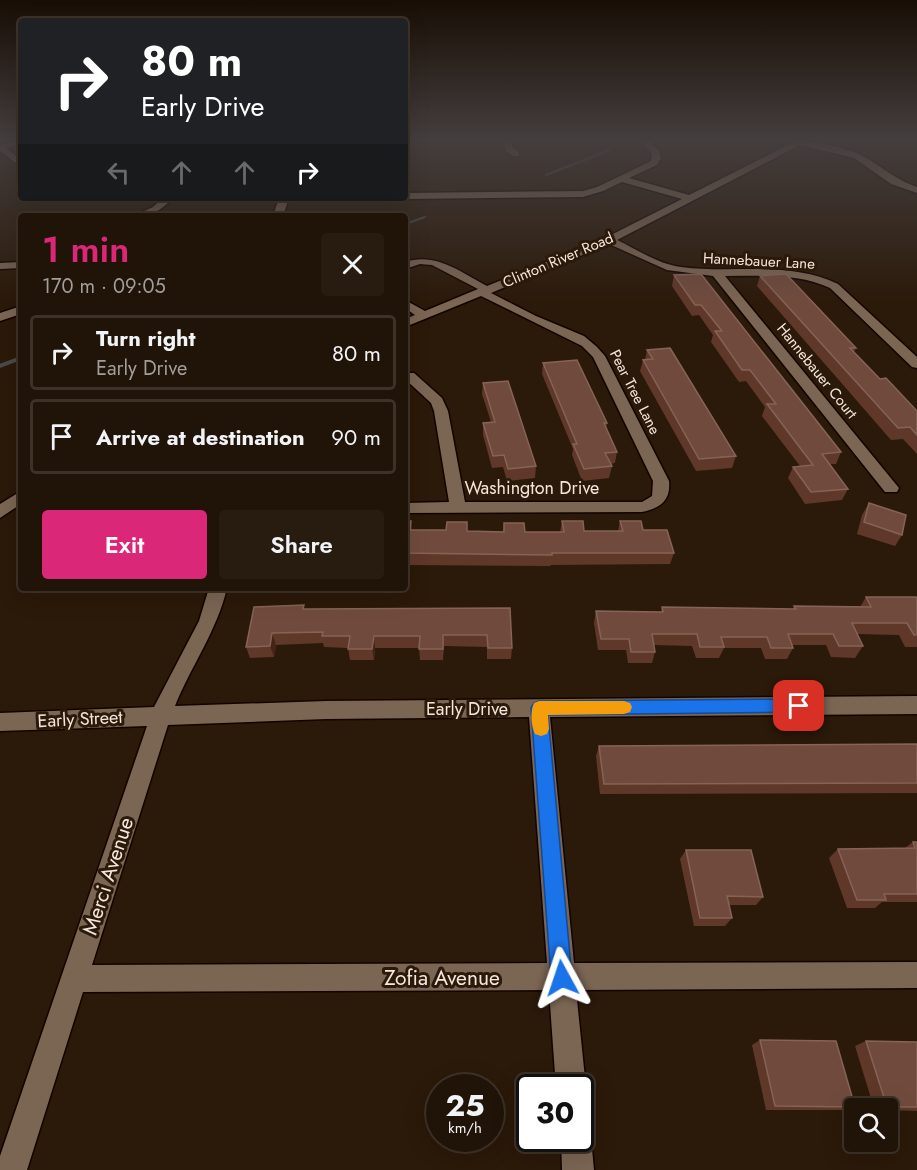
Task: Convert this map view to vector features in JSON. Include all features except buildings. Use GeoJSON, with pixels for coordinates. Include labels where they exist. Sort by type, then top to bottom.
{"type":"FeatureCollection","features":[{"type":"Feature","properties":{"kind":"street"},"geometry":{"type":"LineString","coordinates":[[408,196],[574,195]]}},
{"type":"Feature","properties":{"kind":"street"},"geometry":{"type":"LineString","coordinates":[[678,195],[692,199]]}},
{"type":"Feature","properties":{"kind":"street","name":"Clinton River Road"},"geometry":{"type":"LineString","coordinates":[[408,322],[609,240],[700,195]]}},
{"type":"Feature","properties":{"kind":"street"},"geometry":{"type":"LineString","coordinates":[[146,213],[156,209],[165,201]]}},
{"type":"Feature","properties":{"kind":"street","name":"Hannebauer Lane"},"geometry":{"type":"LineString","coordinates":[[609,240],[667,268],[717,273],[792,275],[825,281],[834,286],[917,364]]}},
{"type":"Feature","properties":{"kind":"street","name":"Pear Tree Lane"},"geometry":{"type":"LineString","coordinates":[[408,265],[419,261],[434,262],[540,323],[572,334],[592,347],[599,356],[661,481],[662,490],[657,502]]}},
{"type":"Feature","properties":{"kind":"street"},"geometry":{"type":"LineString","coordinates":[[0,266],[18,265]]}},
{"type":"Feature","properties":{"kind":"street","name":"Hannebauer Court"},"geometry":{"type":"LineString","coordinates":[[717,273],[891,488]]}},
{"type":"Feature","properties":{"kind":"street"},"geometry":{"type":"LineString","coordinates":[[408,305],[424,315]]}},
{"type":"Feature","properties":{"kind":"street"},"geometry":{"type":"LineString","coordinates":[[0,317],[18,311]]}},
{"type":"Feature","properties":{"kind":"street"},"geometry":{"type":"LineString","coordinates":[[408,380],[425,390],[437,401],[441,411],[457,496],[457,508]]}},
{"type":"Feature","properties":{"kind":"street"},"geometry":{"type":"LineString","coordinates":[[0,512],[18,498]]}},
{"type":"Feature","properties":{"kind":"street","name":"Washington Drive"},"geometry":{"type":"LineString","coordinates":[[408,508],[642,507],[657,502]]}},
{"type":"Feature","properties":{"kind":"street","name":"Merci Avenue"},"geometry":{"type":"LineString","coordinates":[[11,1170],[161,715],[170,690],[207,627],[217,591]]}},
{"type":"Feature","properties":{"kind":"street","name":"Early Drive"},"geometry":{"type":"LineString","coordinates":[[161,715],[326,710],[917,705]]}},
{"type":"Feature","properties":{"kind":"street"},"geometry":{"type":"LineString","coordinates":[[539,708],[570,1074]]}},
{"type":"Feature","properties":{"kind":"street","name":"Early Street"},"geometry":{"type":"LineString","coordinates":[[0,722],[161,715]]}},
{"type":"Feature","properties":{"kind":"street","name":"Zofia Avenue"},"geometry":{"type":"LineString","coordinates":[[74,979],[917,975]]}},
{"type":"Feature","properties":{"kind":"street"},"geometry":{"type":"LineString","coordinates":[[577,1152],[578,1170]]}},
{"type":"Feature","properties":{"kind":"waterway"},"geometry":{"type":"LineString","coordinates":[[408,223],[425,217]]}},
{"type":"Feature","properties":{"kind":"waterway"},"geometry":{"type":"LineString","coordinates":[[0,366],[18,359]]}},
{"type":"Feature","properties":{"kind":"slow traffic"},"geometry":{"type":"LineString","coordinates":[[541,729],[539,708],[624,707]]}},
{"type":"Feature","properties":{"kind":"route"},"geometry":{"type":"LineString","coordinates":[[562,978],[539,708],[799,706]]}}]}
